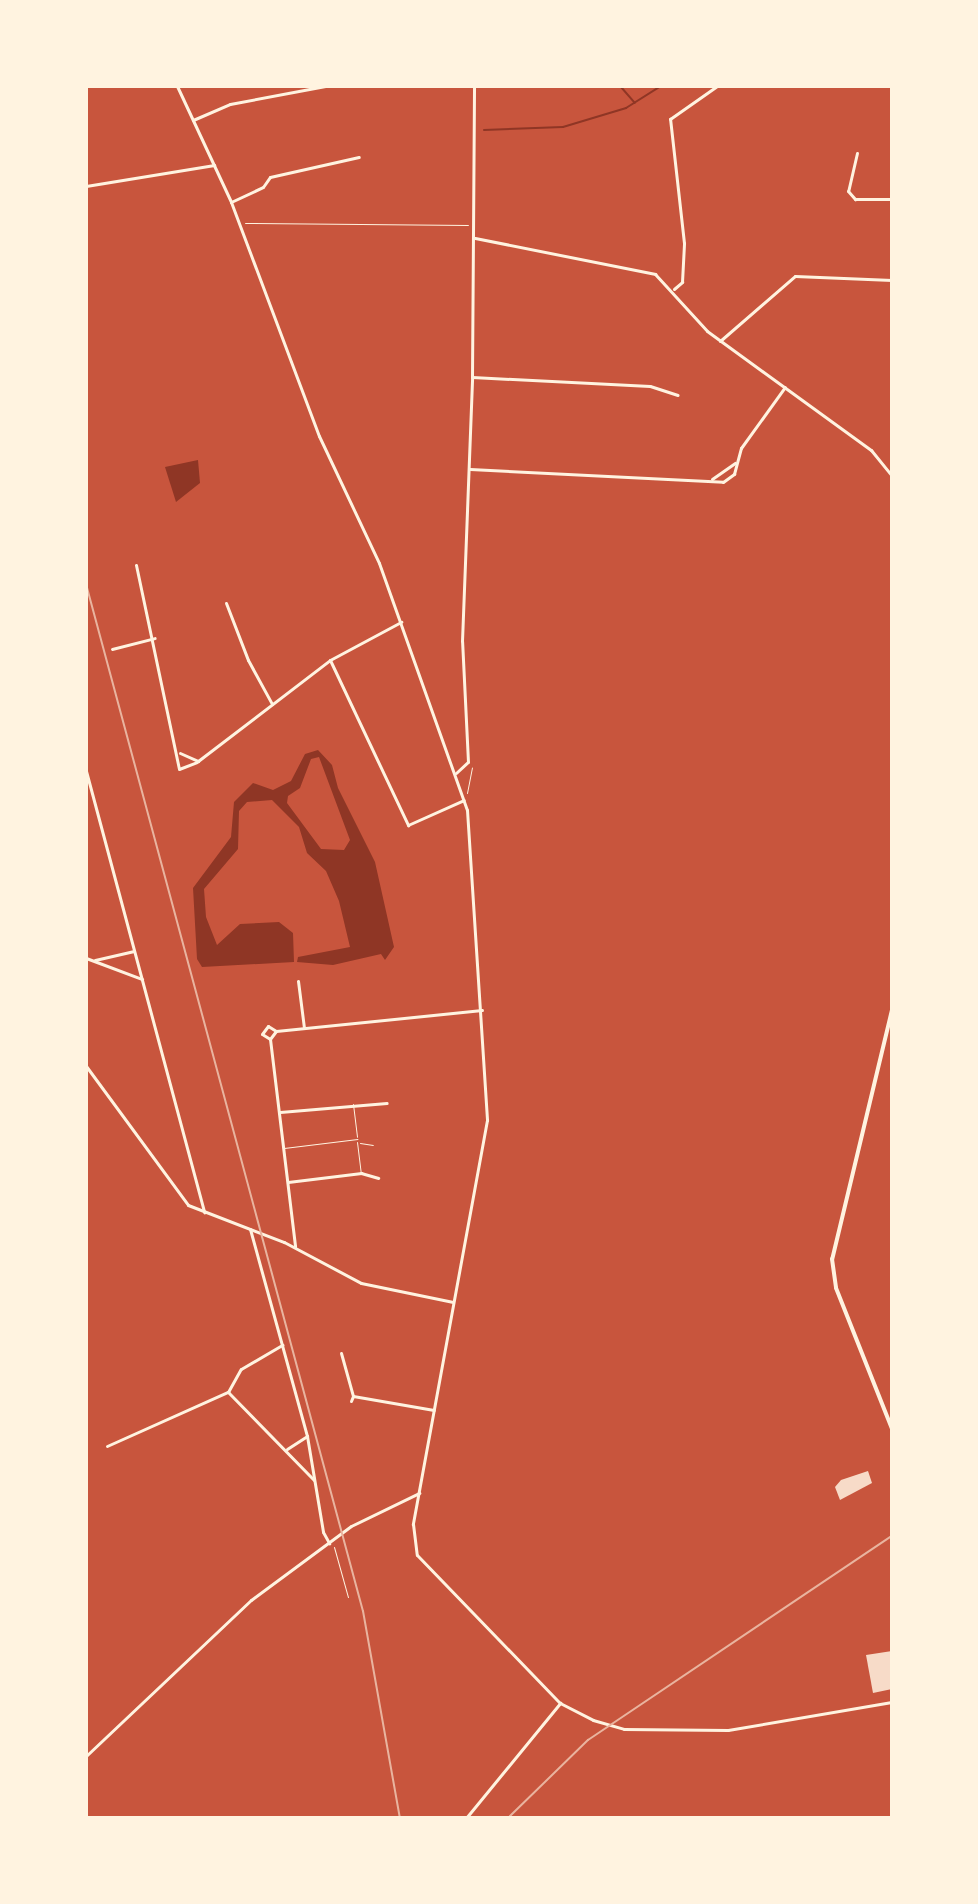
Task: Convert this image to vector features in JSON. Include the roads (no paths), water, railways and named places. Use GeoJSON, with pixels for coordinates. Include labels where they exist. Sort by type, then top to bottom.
{"type":"FeatureCollection","features":[{"type":"Feature","properties":{"kind":"main road"},"geometry":{"type":"LineString","coordinates":[[892,1010],[834,1236],[834,1280],[892,1429]]}},
{"type":"Feature","properties":{"kind":"street"},"geometry":{"type":"LineString","coordinates":[[177,86],[231,202],[319,436],[401,622],[465,799],[482,1010],[487,1120],[412,1535],[417,1555],[560,1703],[624,1729],[728,1730],[892,1702]]}},
{"type":"Feature","properties":{"kind":"street"},"geometry":{"type":"LineString","coordinates":[[193,120],[230,104],[325,86]]}},
{"type":"Feature","properties":{"kind":"street"},"geometry":{"type":"LineString","coordinates":[[456,773],[468,762],[462,641],[472,377],[474,86]]}},
{"type":"Feature","properties":{"kind":"street"},"geometry":{"type":"LineString","coordinates":[[674,289],[682,282],[684,243],[670,119],[717,86]]}},
{"type":"Feature","properties":{"kind":"street"},"geometry":{"type":"LineString","coordinates":[[857,153],[848,191],[855,199],[892,199]]}},
{"type":"Feature","properties":{"kind":"street"},"geometry":{"type":"LineString","coordinates":[[231,202],[263,187],[270,177],[359,157]]}},
{"type":"Feature","properties":{"kind":"street"},"geometry":{"type":"LineString","coordinates":[[86,186],[214,165]]}},
{"type":"Feature","properties":{"kind":"street"},"geometry":{"type":"LineString","coordinates":[[475,238],[636,268],[674,289],[720,341],[871,450],[892,476]]}},
{"type":"Feature","properties":{"kind":"street"},"geometry":{"type":"LineString","coordinates":[[720,341],[795,276],[892,280]]}},
{"type":"Feature","properties":{"kind":"street"},"geometry":{"type":"LineString","coordinates":[[472,377],[650,386],[678,395]]}},
{"type":"Feature","properties":{"kind":"street"},"geometry":{"type":"LineString","coordinates":[[470,469],[729,480],[737,461],[785,387]]}},
{"type":"Feature","properties":{"kind":"street"},"geometry":{"type":"LineString","coordinates":[[136,565],[180,753],[180,771],[198,761],[330,660],[401,622]]}},
{"type":"Feature","properties":{"kind":"street"},"geometry":{"type":"LineString","coordinates":[[226,603],[248,660],[272,704]]}},
{"type":"Feature","properties":{"kind":"street"},"geometry":{"type":"LineString","coordinates":[[112,649],[155,638]]}},
{"type":"Feature","properties":{"kind":"street"},"geometry":{"type":"LineString","coordinates":[[330,660],[408,825],[465,799]]}},
{"type":"Feature","properties":{"kind":"street"},"geometry":{"type":"LineString","coordinates":[[180,753],[198,761]]}},
{"type":"Feature","properties":{"kind":"street"},"geometry":{"type":"LineString","coordinates":[[86,771],[88,788],[204,1212]]}},
{"type":"Feature","properties":{"kind":"street"},"geometry":{"type":"LineString","coordinates":[[93,961],[134,951]]}},
{"type":"Feature","properties":{"kind":"street"},"geometry":{"type":"LineString","coordinates":[[86,958],[142,979]]}},
{"type":"Feature","properties":{"kind":"street"},"geometry":{"type":"LineString","coordinates":[[298,981],[304,1028]]}},
{"type":"Feature","properties":{"kind":"street"},"geometry":{"type":"LineString","coordinates":[[295,1247],[275,1071],[270,1039],[263,1030],[270,1026],[276,1031],[482,1010]]}},
{"type":"Feature","properties":{"kind":"street"},"geometry":{"type":"LineString","coordinates":[[270,1039],[276,1031]]}},
{"type":"Feature","properties":{"kind":"street"},"geometry":{"type":"LineString","coordinates":[[86,1066],[105,1086],[179,1197],[204,1212],[295,1247],[361,1283],[453,1302]]}},
{"type":"Feature","properties":{"kind":"street"},"geometry":{"type":"LineString","coordinates":[[280,1112],[387,1103]]}},
{"type":"Feature","properties":{"kind":"street"},"geometry":{"type":"LineString","coordinates":[[288,1182],[361,1173],[378,1178]]}},
{"type":"Feature","properties":{"kind":"street"},"geometry":{"type":"LineString","coordinates":[[250,1229],[307,1436],[329,1543]]}},
{"type":"Feature","properties":{"kind":"street"},"geometry":{"type":"LineString","coordinates":[[107,1446],[228,1392],[241,1369],[282,1345]]}},
{"type":"Feature","properties":{"kind":"street"},"geometry":{"type":"LineString","coordinates":[[341,1353],[352,1398],[434,1410]]}},
{"type":"Feature","properties":{"kind":"street"},"geometry":{"type":"LineString","coordinates":[[228,1392],[314,1480]]}},
{"type":"Feature","properties":{"kind":"street"},"geometry":{"type":"LineString","coordinates":[[287,1449],[307,1436]]}},
{"type":"Feature","properties":{"kind":"street"},"geometry":{"type":"LineString","coordinates":[[86,1756],[221,1624],[365,1518],[419,1493]]}},
{"type":"Feature","properties":{"kind":"street"},"geometry":{"type":"LineString","coordinates":[[466,1818],[560,1703]]}},
{"type":"Feature","properties":{"kind":"lane"},"geometry":{"type":"LineString","coordinates":[[353,1104],[361,1173]]}},
{"type":"Feature","properties":{"kind":"lane"},"geometry":{"type":"LineString","coordinates":[[283,1148],[357,1141],[373,1145]]}},
{"type":"Feature","properties":{"kind":"waterway"},"geometry":{"type":"LineString","coordinates":[[484,130],[563,127],[626,108],[661,86]]}},
{"type":"Feature","properties":{"kind":"waterway"},"geometry":{"type":"LineString","coordinates":[[621,87],[635,103]]}},
{"type":"Feature","properties":{"kind":"railway"},"geometry":{"type":"LineString","coordinates":[[86,584],[363,1611],[400,1818]]}},
{"type":"Feature","properties":{"kind":"railway"},"geometry":{"type":"LineString","coordinates":[[508,1818],[588,1740],[892,1536]]}}]}
